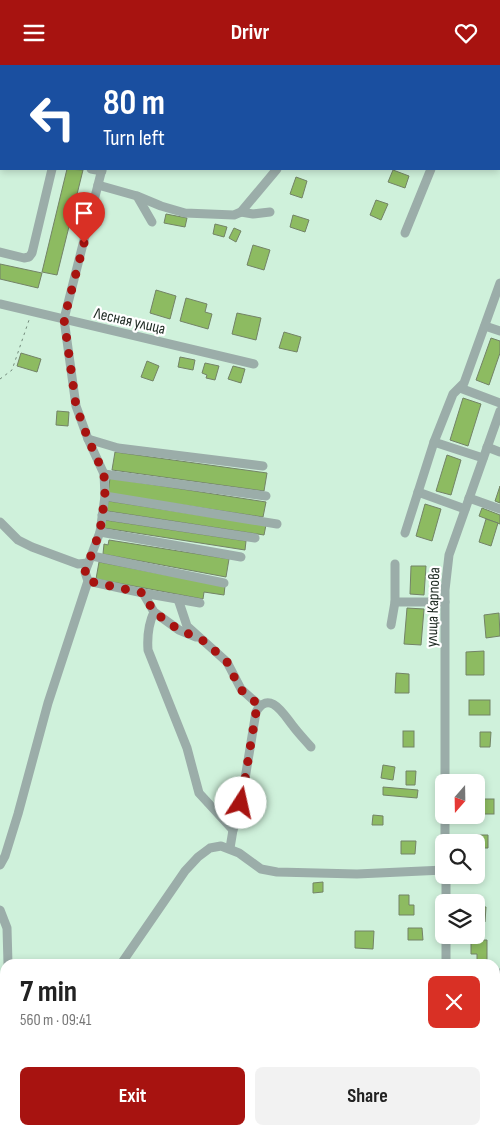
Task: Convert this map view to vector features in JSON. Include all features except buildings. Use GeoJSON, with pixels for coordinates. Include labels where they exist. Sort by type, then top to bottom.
{"type":"FeatureCollection","features":[{"type":"Feature","properties":{"kind":"street"},"geometry":{"type":"LineString","coordinates":[[0,253],[24,258],[29,257],[32,253],[52,170]]}},
{"type":"Feature","properties":{"kind":"street"},"geometry":{"type":"LineString","coordinates":[[0,865],[5,856],[48,703],[88,581],[85,572],[100,531],[105,496],[104,474],[76,406],[64,319],[102,170]]}},
{"type":"Feature","properties":{"kind":"street"},"geometry":{"type":"LineString","coordinates":[[98,185],[185,213],[223,216],[241,212],[276,170]]}},
{"type":"Feature","properties":{"kind":"street"},"geometry":{"type":"LineString","coordinates":[[405,233],[431,170]]}},
{"type":"Feature","properties":{"kind":"street"},"geometry":{"type":"LineString","coordinates":[[137,196],[152,222]]}},
{"type":"Feature","properties":{"kind":"street"},"geometry":{"type":"LineString","coordinates":[[241,212],[253,214],[270,212]]}},
{"type":"Feature","properties":{"kind":"street"},"geometry":{"type":"LineString","coordinates":[[405,533],[434,442],[453,394],[464,383],[500,283]]}},
{"type":"Feature","properties":{"kind":"street","name":"Лесная улица"},"geometry":{"type":"LineString","coordinates":[[0,304],[254,364]]}},
{"type":"Feature","properties":{"kind":"street"},"geometry":{"type":"LineString","coordinates":[[485,326],[500,331]]}},
{"type":"Feature","properties":{"kind":"street"},"geometry":{"type":"LineString","coordinates":[[460,388],[500,403]]}},
{"type":"Feature","properties":{"kind":"street","name":"улица Карпова"},"geometry":{"type":"LineString","coordinates":[[445,774],[444,590],[449,555],[500,411]]}},
{"type":"Feature","properties":{"kind":"street"},"geometry":{"type":"LineString","coordinates":[[88,439],[118,448],[262,466]]}},
{"type":"Feature","properties":{"kind":"street"},"geometry":{"type":"LineString","coordinates":[[434,442],[483,459]]}},
{"type":"Feature","properties":{"kind":"street"},"geometry":{"type":"LineString","coordinates":[[487,447],[500,452]]}},
{"type":"Feature","properties":{"kind":"street"},"geometry":{"type":"LineString","coordinates":[[104,474],[266,496]]}},
{"type":"Feature","properties":{"kind":"street"},"geometry":{"type":"LineString","coordinates":[[418,492],[465,509]]}},
{"type":"Feature","properties":{"kind":"street"},"geometry":{"type":"LineString","coordinates":[[105,496],[277,524]]}},
{"type":"Feature","properties":{"kind":"street"},"geometry":{"type":"LineString","coordinates":[[469,498],[500,509]]}},
{"type":"Feature","properties":{"kind":"street"},"geometry":{"type":"LineString","coordinates":[[102,515],[255,538]]}},
{"type":"Feature","properties":{"kind":"street"},"geometry":{"type":"LineString","coordinates":[[0,522],[18,540],[78,564],[90,560],[224,583]]}},
{"type":"Feature","properties":{"kind":"street"},"geometry":{"type":"LineString","coordinates":[[100,531],[241,557]]}},
{"type":"Feature","properties":{"kind":"street"},"geometry":{"type":"LineString","coordinates":[[392,625],[395,602],[395,565]]}},
{"type":"Feature","properties":{"kind":"street"},"geometry":{"type":"LineString","coordinates":[[88,581],[200,603]]}},
{"type":"Feature","properties":{"kind":"street"},"geometry":{"type":"LineString","coordinates":[[143,593],[154,612],[179,630],[201,639]]}},
{"type":"Feature","properties":{"kind":"street"},"geometry":{"type":"LineString","coordinates":[[178,599],[187,626],[227,662],[240,689],[260,706]]}},
{"type":"Feature","properties":{"kind":"street"},"geometry":{"type":"LineString","coordinates":[[395,602],[445,603]]}},
{"type":"Feature","properties":{"kind":"street"},"geometry":{"type":"LineString","coordinates":[[154,612],[147,634],[148,650],[187,748],[199,793],[233,830]]}},
{"type":"Feature","properties":{"kind":"street"},"geometry":{"type":"LineString","coordinates":[[230,848],[241,803],[256,712],[260,706],[267,703],[275,705],[311,747]]}},
{"type":"Feature","properties":{"kind":"street"},"geometry":{"type":"LineString","coordinates":[[125,959],[185,871],[198,857],[210,848],[221,846],[230,848],[260,869],[277,872],[357,874],[435,870]]}},
{"type":"Feature","properties":{"kind":"street"},"geometry":{"type":"LineString","coordinates":[[0,910],[7,928],[8,959]]}},
{"type":"Feature","properties":{"kind":"street"},"geometry":{"type":"LineString","coordinates":[[446,944],[446,959]]}},
{"type":"Feature","properties":{"kind":"path"},"geometry":{"type":"LineString","coordinates":[[0,379],[12,370],[32,312]]}},
{"type":"Feature","properties":{"kind":"route"},"geometry":{"type":"LineString","coordinates":[[84,243],[64,319],[76,406],[104,474],[105,496],[100,531],[85,572],[88,581],[143,593],[154,612],[166,622],[179,630],[201,639],[227,662],[240,689],[260,706],[256,712],[241,803]]}}]}
